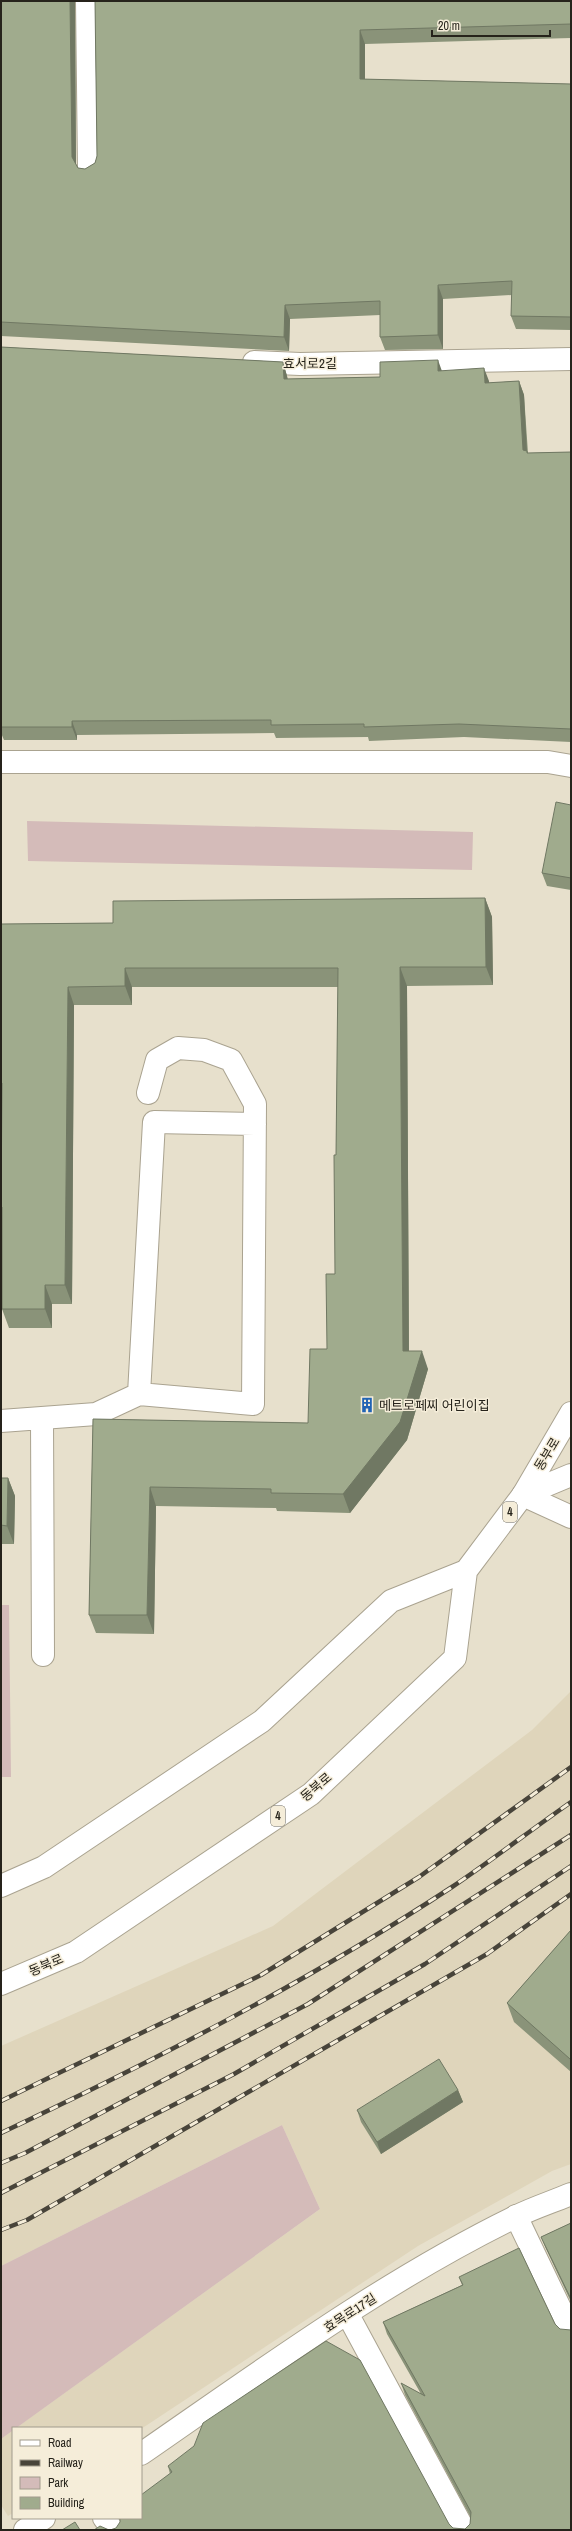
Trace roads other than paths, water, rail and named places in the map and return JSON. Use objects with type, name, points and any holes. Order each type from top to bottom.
[{"type":"street","points":[[87,1],[89,170]]},
{"type":"street","name":"효서로2길","points":[[237,361],[300,364],[571,359]]},
{"type":"street","points":[[1,762],[548,762],[571,766]]},
{"type":"street","points":[[1,1421],[96,1414],[139,1394],[253,1404],[255,1104],[231,1060],[204,1050],[178,1048],[157,1060],[148,1093]]},
{"type":"street","points":[[139,1394],[154,1122],[255,1124]]},
{"type":"street","name":"동부로","points":[[523,1495],[571,1413]]},
{"type":"street","points":[[42,1419],[42,1655]]},
{"type":"street","points":[[523,1495],[571,1475]]},
{"type":"street","name":"4","points":[[523,1495],[571,1517]]},
{"type":"street","name":"동북로","points":[[1,1984],[76,1952],[311,1794],[455,1658],[466,1571],[523,1495]]},
{"type":"street","points":[[1,1886],[44,1867],[262,1721],[392,1601],[466,1571]]},
{"type":"street","name":"효목로17길","points":[[142,2453],[348,2315],[436,2258],[516,2216],[571,2194]]},
{"type":"street","points":[[516,2216],[571,2331]]},
{"type":"street","points":[[348,2315],[464,2530]]},
{"type":"street","points":[[25,2530],[42,2519]]},
{"type":"street","points":[[105,2519],[113,2530]]},
{"type":"railway","points":[[1,2101],[261,1975],[419,1877],[571,1767]]},
{"type":"railway","points":[[1,2133],[174,2048],[343,1955],[452,1887],[571,1802]]},
{"type":"railway","points":[[1,2163],[25,2153],[308,2004],[571,1835]]},
{"type":"railway","points":[[1,2193],[234,2074],[425,1964],[571,1866]]},
{"type":"railway","points":[[1,2230],[27,2220],[487,1954],[571,1894]]},
{"type":"place","name":"메트로페찌 어린이집","points":[[367,1405]]}]
